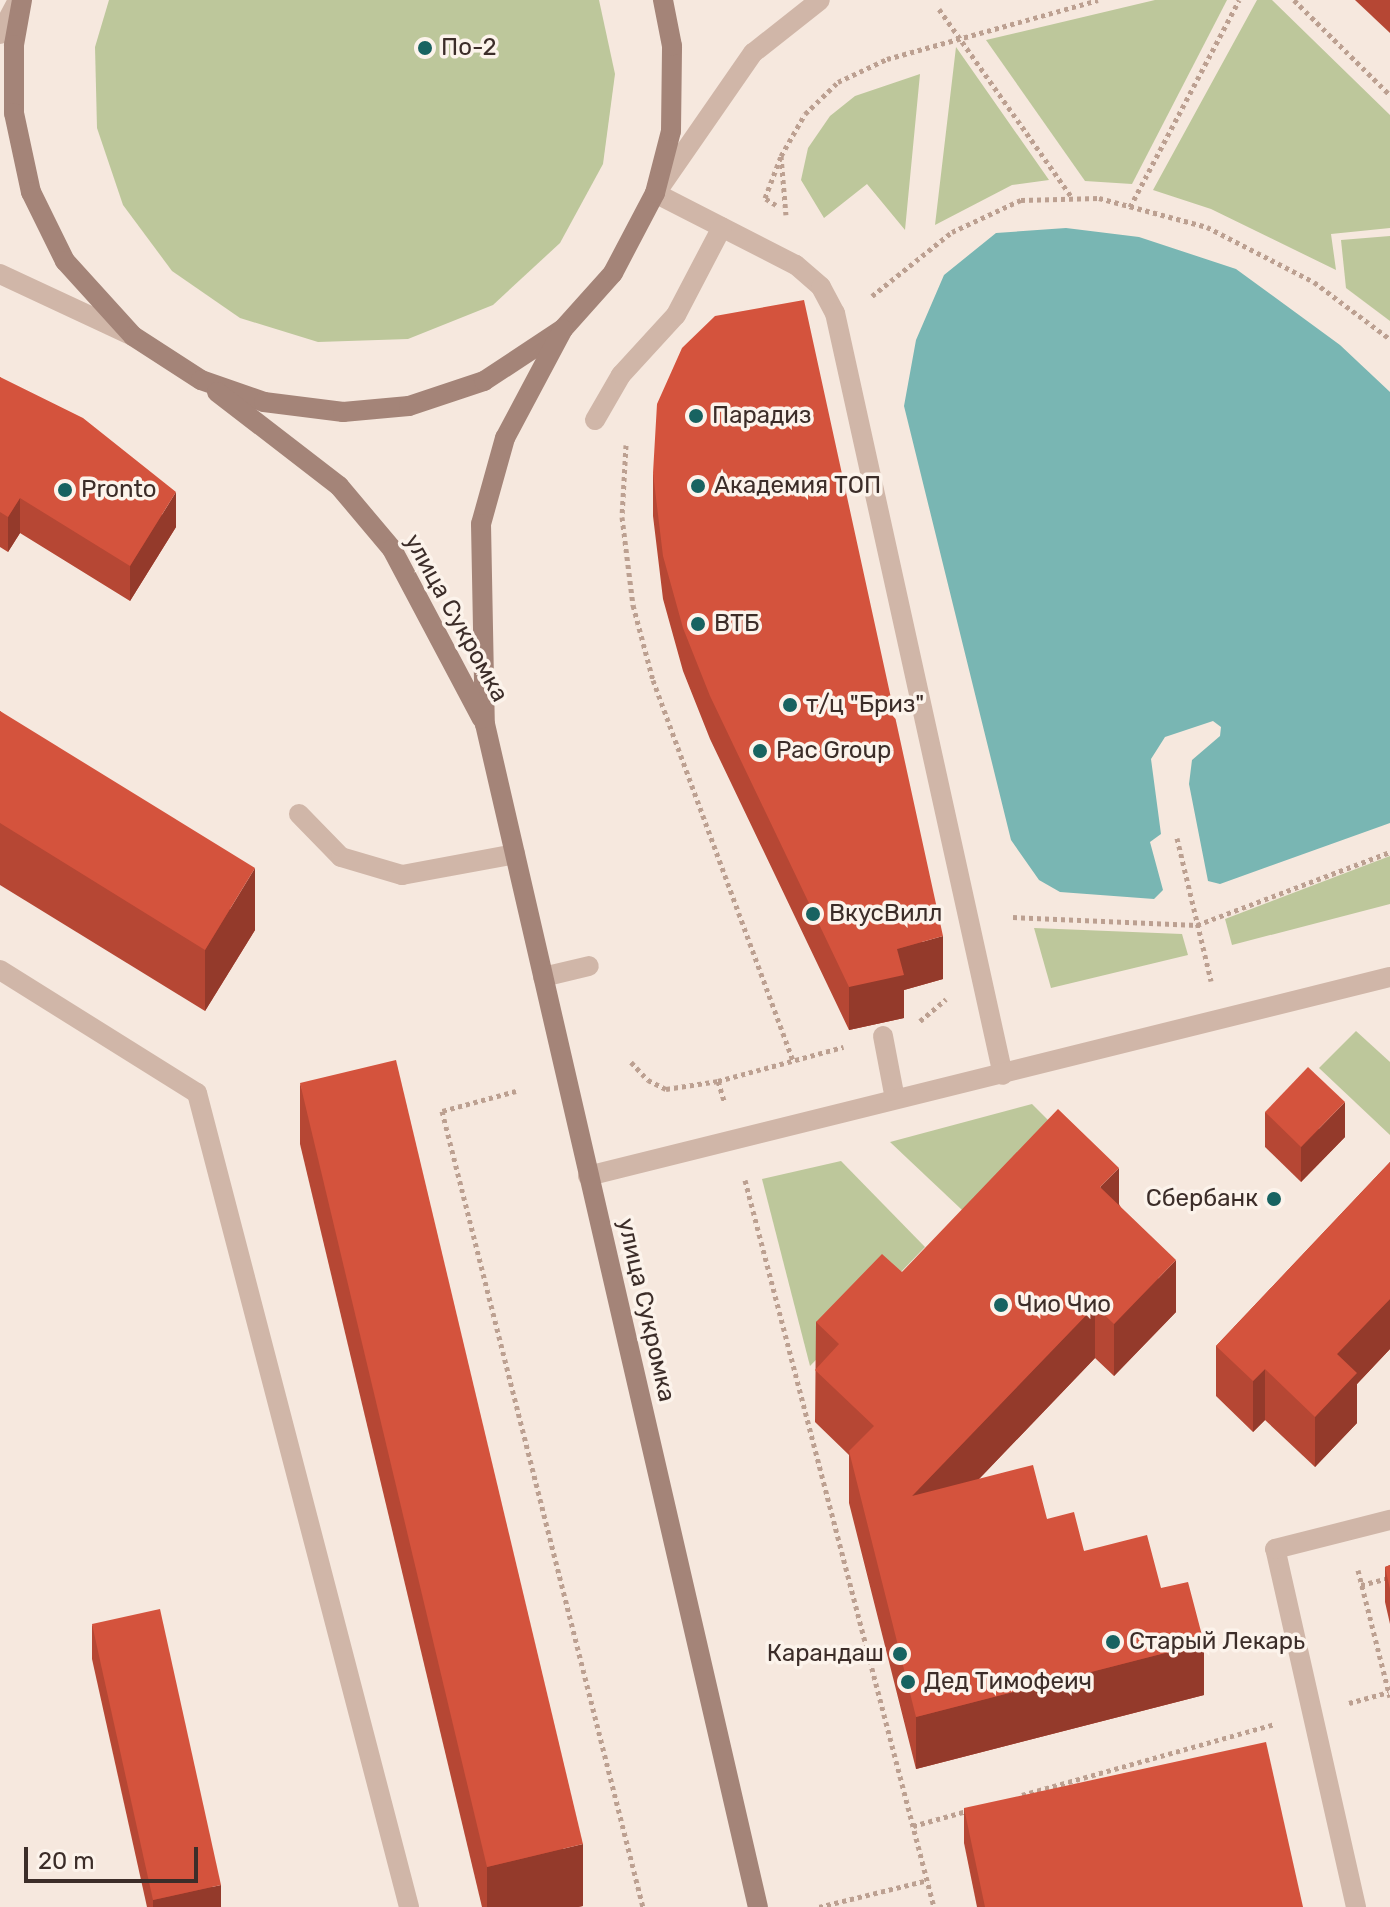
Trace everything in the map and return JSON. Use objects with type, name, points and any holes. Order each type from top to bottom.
[{"type":"main road","points":[[20,0],[14,45],[14,113],[31,192],[65,261],[133,336],[201,380],[264,402],[343,412],[409,406],[484,381],[563,329],[613,273],[655,193],[671,131],[672,46],[663,0]]},
{"type":"main road","name":"улица Сукромка","points":[[563,329],[505,438],[481,524],[485,724],[758,1907]]},
{"type":"main road","name":"улица Сукромка","points":[[201,380],[339,486],[392,549],[485,724]]},
{"type":"street","points":[[0,34],[20,0]]},
{"type":"street","points":[[820,0],[753,53],[655,193],[796,265],[821,287],[835,313],[1003,1075]]},
{"type":"street","points":[[595,420],[621,375],[676,315],[722,227]]},
{"type":"street","points":[[0,274],[133,336]]},
{"type":"street","points":[[299,814],[341,857],[402,875],[515,854]]},
{"type":"street","points":[[543,977],[589,966]]},
{"type":"street","points":[[0,970],[197,1093],[409,1907]]},
{"type":"street","points":[[588,1176],[1390,977]]},
{"type":"street","points":[[883,1036],[895,1099]]},
{"type":"street","points":[[1356,1907],[1275,1549],[1390,1520]]},
{"type":"path","points":[[797,221],[765,198],[805,114],[838,82],[887,59],[1098,0]]},
{"type":"path","points":[[1130,207],[1239,0]]},
{"type":"path","points":[[1294,0],[1390,95]]},
{"type":"path","points":[[939,9],[1073,199]]},
{"type":"path","points":[[860,291],[865,302],[952,232],[1021,200],[1073,199],[1130,207],[1207,227],[1314,282],[1390,339]]},
{"type":"path","points":[[627,440],[622,517],[633,605],[653,680],[793,1060],[718,1081],[666,1089],[648,1080],[631,1062]]},
{"type":"path","points":[[1177,838],[1212,982]]},
{"type":"path","points":[[1013,917],[1197,925],[1390,852]]},
{"type":"path","points":[[718,1081],[934,1907]]},
{"type":"path","points":[[516,1091],[442,1111],[643,1907]]},
{"type":"path","points":[[1005,1800],[1389,1694],[1348,1531]]},
{"type":"path","points":[[1361,1585],[1390,1578]]},
{"type":"path","points":[[913,1826],[974,1809]]},
{"type":"path","points":[[819,1907],[928,1880]]},
{"type":"green space","points":[[109,0],[599,0],[615,74],[603,164],[560,243],[493,305],[408,339],[318,342],[240,318],[172,271],[123,205],[97,128],[95,47]]},
{"type":"green space","points":[[1155,0],[1227,0],[1132,184],[1085,181],[986,40]]},
{"type":"green space","points":[[1257,0],[1272,0],[1390,115],[1390,228],[1331,234],[1336,270],[1211,209],[1153,190]]},
{"type":"green space","points":[[956,47],[1049,180],[1012,185],[935,225]]},
{"type":"green space","points":[[920,74],[905,230],[867,184],[824,218],[801,180],[808,148],[830,116],[855,96]]},
{"type":"green space","points":[[1390,236],[1390,321],[1346,288],[1341,240]]},
{"type":"green space","points":[[1390,856],[1390,904],[1232,945],[1225,919]]},
{"type":"green space","points":[[1034,928],[1182,934],[1188,955],[1051,988]]},
{"type":"green space","points":[[1356,1031],[1390,1062],[1390,1135],[1319,1068]]},
{"type":"green space","points":[[1032,1104],[1065,1137],[979,1226],[890,1142]]},
{"type":"green space","points":[[841,1161],[925,1247],[810,1366],[762,1179]]},
{"type":"water","points":[[1066,228],[1139,237],[1236,269],[1340,345],[1390,392],[1390,823],[1220,884],[1208,881],[1189,784],[1192,760],[1220,736],[1221,727],[1213,721],[1165,737],[1151,759],[1161,834],[1150,842],[1163,890],[1154,899],[1060,892],[1039,880],[1011,840],[904,406],[916,340],[944,275],[996,233]]},
{"type":"building","name":"т/ц \"Бриз\"","points":[[804,300],[943,936],[897,949],[904,975],[849,987],[710,696],[683,628],[663,556],[653,473],[657,404],[682,348],[715,316]]},
{"type":"building","name":"Pronto","points":[[0,377],[83,418],[176,492],[130,566],[20,498],[8,517],[0,512]]},
{"type":"building","points":[[0,711],[255,868],[205,950],[0,823]]},
{"type":"building","points":[[396,1060],[583,1844],[487,1867],[300,1083]]},
{"type":"building","points":[[1308,1067],[1345,1102],[1301,1147],[1265,1112]]},
{"type":"building","points":[[1058,1109],[1119,1168],[1100,1187],[1176,1260],[1114,1324],[1095,1306],[912,1496],[1033,1465],[1047,1519],[1074,1512],[1084,1551],[1147,1535],[1161,1588],[1188,1582],[1204,1643],[916,1717],[849,1451],[874,1426],[815,1370],[839,1344],[816,1322],[882,1254],[902,1272]]},
{"type":"building","points":[[1390,1162],[1390,1299],[1337,1354],[1357,1373],[1315,1417],[1265,1369],[1253,1381],[1216,1346]]},
{"type":"building","points":[[1390,1565],[1390,1589],[1385,1567]]},
{"type":"building","points":[[160,1609],[221,1885],[153,1900],[92,1624]]},
{"type":"building","points":[[1266,1742],[1303,1907],[985,1907],[964,1808]]},
{"type":"place","name":"По-2","points":[[425,48]]},
{"type":"place","name":"Парадиз","points":[[696,416]]},
{"type":"place","name":"Академия ТОП","points":[[698,486]]},
{"type":"place","name":"Pronto","points":[[65,490]]},
{"type":"place","name":"ВТБ","points":[[698,624]]},
{"type":"place","name":"т/ц \"Бриз\"","points":[[790,705]]},
{"type":"place","name":"Pac Group","points":[[760,751]]},
{"type":"place","name":"ВкусВилл","points":[[813,914]]},
{"type":"place","name":"Сбербанк","points":[[1274,1199]]},
{"type":"place","name":"Чио Чио","points":[[1001,1305]]},
{"type":"place","name":"Старый Лекарь","points":[[1113,1642]]},
{"type":"place","name":"Карандаш","points":[[900,1654]]},
{"type":"place","name":"Дед Тимофеич","points":[[908,1682]]}]
